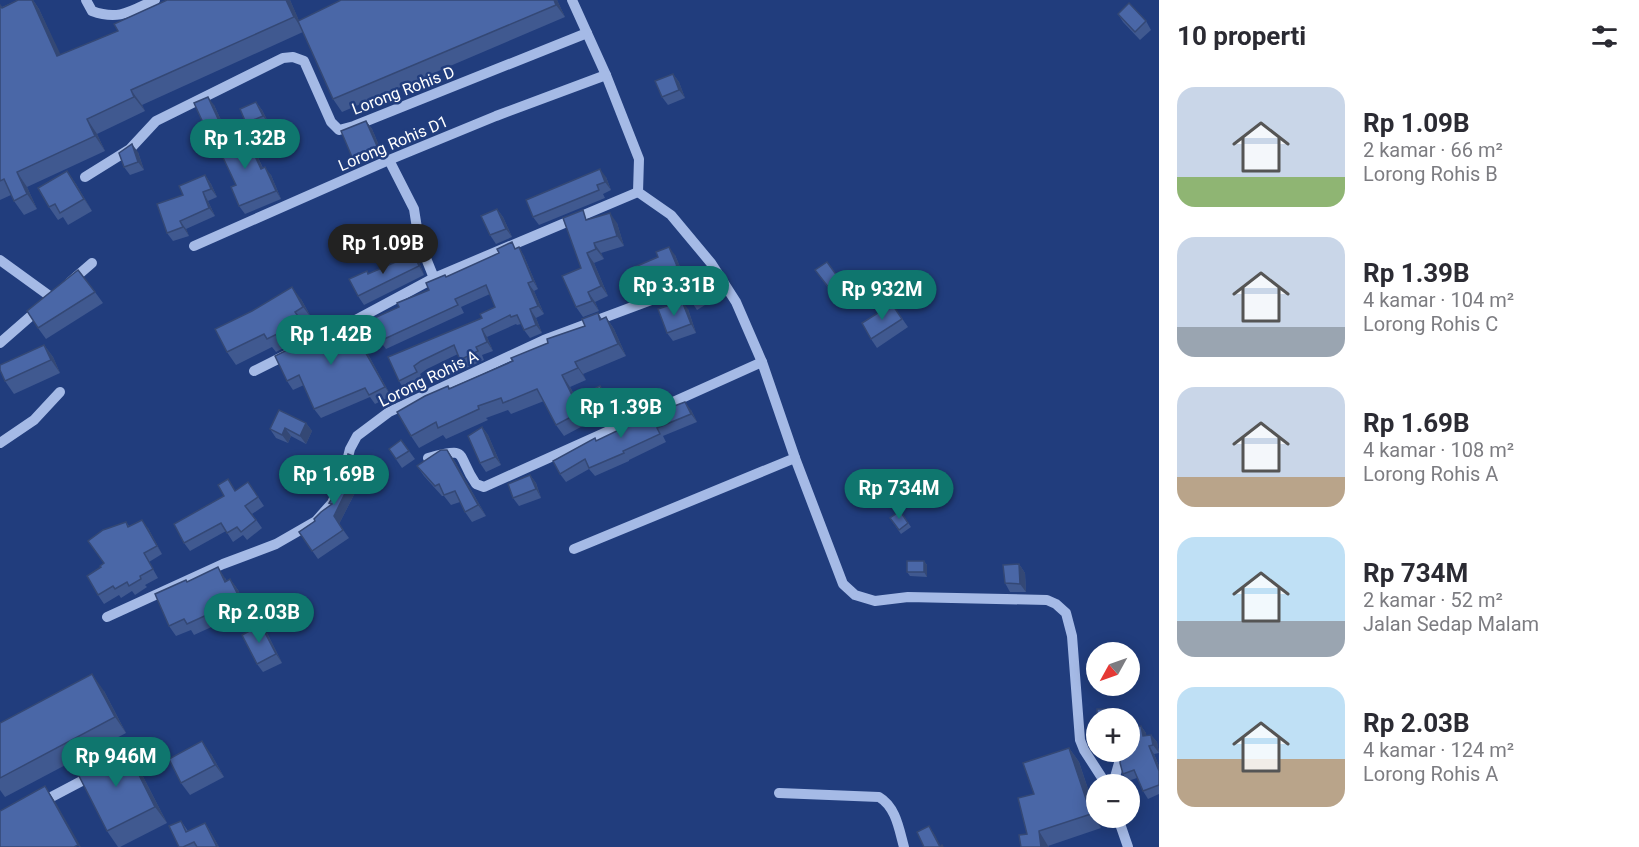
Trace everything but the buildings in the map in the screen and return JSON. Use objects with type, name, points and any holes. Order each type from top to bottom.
[{"type":"street","points":[[86,0],[92,11],[107,17],[122,15],[156,0]]},
{"type":"street","points":[[572,0],[606,75],[639,159],[638,192]]},
{"type":"street","name":"Lorong Rohis D","points":[[85,177],[130,149],[156,121],[283,58],[293,57],[304,61],[331,122],[339,130],[587,33]]},
{"type":"street","name":"Lorong Rohis D1","points":[[195,246],[389,160],[496,116],[606,75]]},
{"type":"street","points":[[389,160],[414,209],[419,241],[434,278]]},
{"type":"street","points":[[638,192],[671,215],[736,302],[762,362],[795,458],[843,584],[855,595],[875,601],[920,597],[1047,600],[1056,604],[1066,614],[1072,636],[1080,740],[1100,774]]},
{"type":"street","points":[[324,336],[434,278],[638,192]]},
{"type":"street","points":[[0,260],[51,297]]},
{"type":"street","points":[[0,343],[92,263]]},
{"type":"street","name":"Lorong Rohis A","points":[[107,617],[223,564],[276,544],[316,521],[332,503],[341,482],[350,449],[357,436],[389,412],[544,340],[718,275]]},
{"type":"street","points":[[254,371],[304,346]]},
{"type":"street","points":[[428,458],[452,451],[456,452],[462,457],[476,484],[484,487],[762,362]]},
{"type":"street","points":[[0,443],[34,420],[60,392]]},
{"type":"street","points":[[574,549],[795,458]]},
{"type":"street","points":[[30,808],[152,744]]},
{"type":"street","points":[[779,793],[879,797],[889,804],[894,812],[904,847]]},
{"type":"street","points":[[1121,828],[1128,847]]}]
